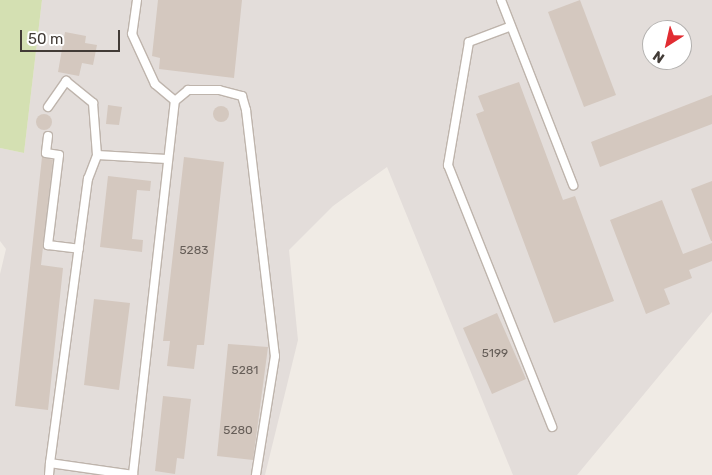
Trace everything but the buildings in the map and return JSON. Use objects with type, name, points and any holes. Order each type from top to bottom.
[{"type":"lane","points":[[136,0],[132,34],[155,84],[175,102]]},
{"type":"lane","points":[[501,0],[573,185]]},
{"type":"lane","points":[[510,26],[468,42],[448,165],[552,428]]},
{"type":"lane","points":[[48,107],[66,81],[93,103],[97,155],[88,179],[49,475]]},
{"type":"lane","points":[[50,463],[133,474],[167,159],[175,102],[188,90],[220,90],[242,96],[246,110],[275,356],[256,475]]},
{"type":"lane","points":[[48,136],[46,153],[59,155],[48,245],[79,249]]},
{"type":"lane","points":[[97,155],[167,159]]},
{"type":"shaded area","points":[[42,0],[712,0],[712,312],[577,475],[513,475],[387,167],[333,206],[289,250],[298,340],[265,475],[0,475],[0,274],[6,249],[0,241],[0,148],[24,153]]},
{"type":"green space","points":[[0,0],[42,0],[24,153],[0,148]]}]
